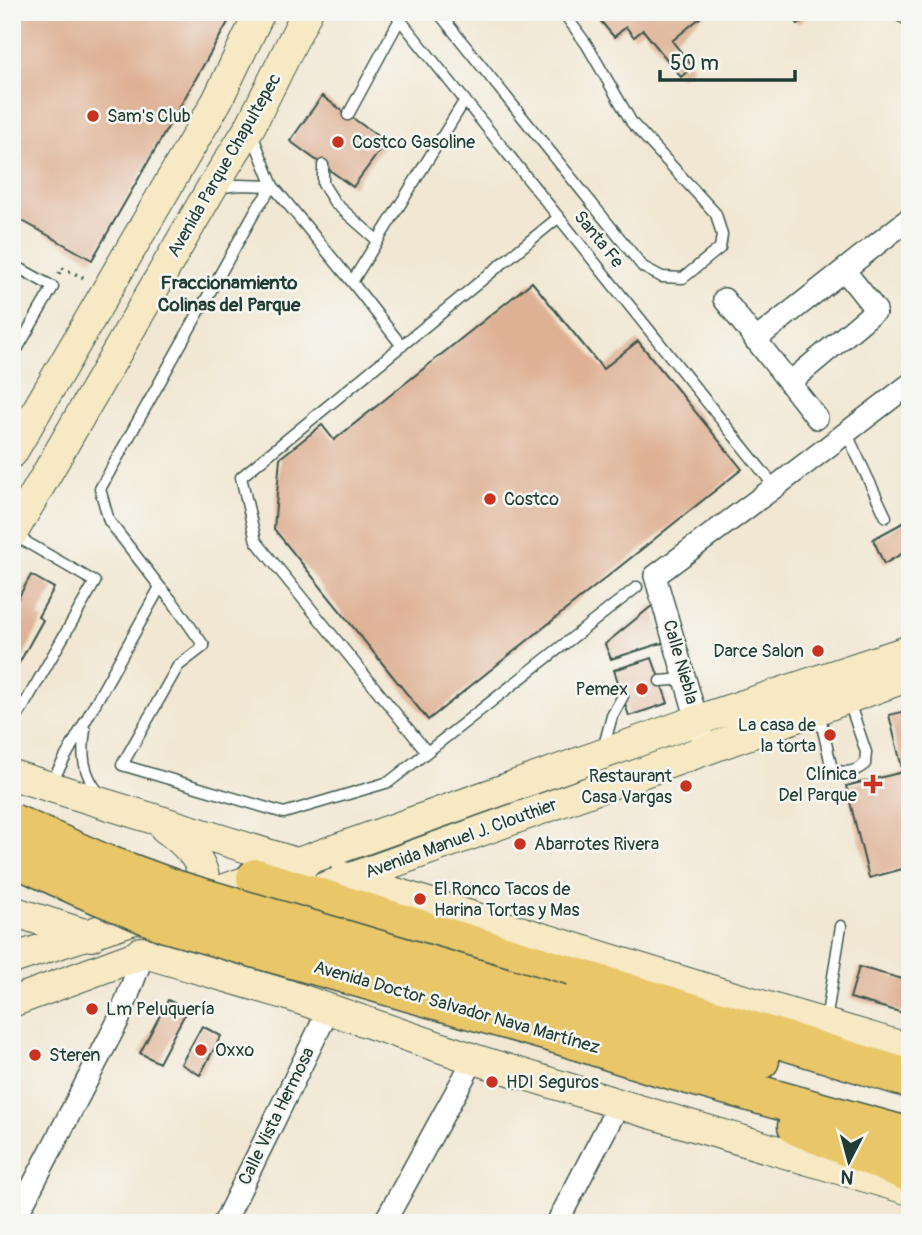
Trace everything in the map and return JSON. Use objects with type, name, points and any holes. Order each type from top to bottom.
[{"type":"highway","name":"Avenida Doctor Salvador Nava Martínez","points":[[12,823],[98,861],[177,890],[559,1019],[650,1064],[910,1136]]},
{"type":"highway","name":"Avenida Doctor Salvador Nava Martínez","points":[[12,856],[166,923],[559,1019],[908,1076]]},
{"type":"highway","points":[[257,878],[303,878],[445,937],[908,1076]]},
{"type":"highway","points":[[650,1064],[910,1173]]},
{"type":"main road","points":[[12,453],[217,102],[260,12]]},
{"type":"main road","points":[[303,22],[324,12]]},
{"type":"main road","name":"Avenida Parque Chapultepec","points":[[12,534],[22,505],[250,127],[303,22]]},
{"type":"main road","name":"Avenida Manuel J. Clouthier","points":[[12,1002],[144,953],[207,933],[303,878],[602,755],[698,720],[910,650]]},
{"type":"main road","name":"Avenida Manuel J. Clouthier","points":[[303,878],[350,879],[910,676]]},
{"type":"main road","points":[[12,775],[154,820],[303,878]]},
{"type":"main road","points":[[154,820],[180,838],[195,854],[204,872],[208,896],[207,933]]},
{"type":"main road","points":[[12,959],[257,878]]},
{"type":"main road","points":[[350,879],[825,1024],[908,1076]]},
{"type":"main road","name":"Avenida Doctor Salvador Nava Martínez","points":[[12,911],[288,995],[474,1059],[910,1190]]},
{"type":"main road","points":[[288,995],[284,976],[292,955],[310,941],[343,928],[377,925],[445,937]]},
{"type":"main road","points":[[714,991],[747,1029]]},
{"type":"street","points":[[904,12],[910,15]]},
{"type":"street","points":[[755,340],[910,218]]},
{"type":"street","points":[[789,383],[876,310],[844,270]]},
{"type":"street","points":[[724,299],[817,418]]},
{"type":"street","points":[[646,581],[910,384]]},
{"type":"street","name":"Calle Niebla","points":[[646,581],[685,679],[706,749]]},
{"type":"street","points":[[13,1223],[119,1019],[144,953]]},
{"type":"street","name":"Calle Vista Hermosa","points":[[224,1223],[329,1009]]},
{"type":"street","points":[[384,1223],[474,1059]]},
{"type":"street","points":[[557,1223],[619,1104]]},
{"type":"lane","points":[[438,12],[643,267],[662,277],[683,278],[720,248],[722,235],[716,214],[632,123],[587,45],[563,12]]},
{"type":"lane","points":[[348,115],[397,16]]},
{"type":"lane","name":"Santa Fe","points":[[397,16],[775,487]]},
{"type":"lane","points":[[352,282],[465,100]]},
{"type":"lane","points":[[250,127],[273,186],[402,346]]},
{"type":"lane","points":[[323,165],[323,184],[335,203],[378,240]]},
{"type":"lane","points":[[211,188],[273,186]]},
{"type":"lane","points":[[273,186],[257,208],[100,489],[108,521],[173,602],[204,646],[177,666],[122,765],[284,813],[389,782],[646,581]]},
{"type":"lane","points":[[427,752],[257,541],[242,477],[559,217]]},
{"type":"lane","points":[[12,264],[53,287],[12,358]]},
{"type":"lane","points":[[846,432],[886,517]]},
{"type":"lane","points":[[12,534],[95,582],[12,726]]},
{"type":"lane","points":[[49,787],[160,587]]},
{"type":"lane","points":[[660,681],[685,679]]},
{"type":"lane","points":[[602,755],[612,716],[623,696]]},
{"type":"lane","points":[[818,709],[831,765],[835,771],[858,770],[865,764],[866,752],[848,698]]},
{"type":"lane","points":[[86,720],[84,765],[90,782],[108,805]]},
{"type":"lane","points":[[825,1024],[841,926]]},
{"type":"path","points":[[53,287],[62,268],[90,281]]},
{"type":"building","name":"Sam's Club","points":[[12,12],[223,12],[231,17],[92,260],[12,215]]},
{"type":"building","points":[[593,12],[707,12],[672,41],[693,67],[681,77],[643,30],[634,37],[626,27],[614,37]]},
{"type":"building","points":[[788,12],[805,12],[808,16],[798,24]]},
{"type":"building","name":"Costco Gasoline","points":[[322,96],[386,142],[353,187],[290,141]]},
{"type":"building","name":"Costco","points":[[532,282],[603,369],[638,341],[742,469],[428,720],[274,529],[280,458],[322,425],[334,440]]},
{"type":"building","points":[[910,519],[910,549],[884,564],[873,539]]},
{"type":"building","points":[[31,575],[54,588],[38,617],[43,620],[12,676],[12,609]]},
{"type":"building","points":[[653,605],[665,642],[611,659],[605,644]]},
{"type":"building","name":"Pemex","points":[[652,658],[668,703],[629,716],[614,670]]},
{"type":"building","points":[[910,710],[910,867],[869,878],[846,786],[903,772],[889,715]]},
{"type":"building","points":[[859,967],[910,981],[907,1014],[850,998]]},
{"type":"building","points":[[168,1000],[187,1010],[159,1063],[140,1053]]},
{"type":"building","name":"Oxxo","points":[[202,1026],[221,1036],[200,1075],[181,1064]]},
{"type":"place","name":"Sam's Club","points":[[93,116]]},
{"type":"place","name":"Costco Gasoline","points":[[338,142]]},
{"type":"place","name":"Costco","points":[[490,499]]},
{"type":"place","name":"Darce Salon","points":[[818,651]]},
{"type":"place","name":"Pemex","points":[[642,689]]},
{"type":"place","name":"La casa de la torta","points":[[830,735]]},
{"type":"place","name":"Clínica Del Parque","points":[[873,784]]},
{"type":"place","name":"Restaurant Casa Vargas","points":[[686,786]]},
{"type":"place","name":"Abarrotes Rivera","points":[[520,844]]},
{"type":"place","name":"El Ronco Tacos de Harina Tortas y Mas","points":[[420,899]]},
{"type":"place","name":"Lm Peluquería","points":[[92,1009]]},
{"type":"place","name":"Oxxo","points":[[201,1050]]},
{"type":"place","name":"Steren","points":[[35,1055]]},
{"type":"place","name":"HDI Seguros","points":[[492,1082]]},
{"type":"district","name":"Fraccionamiento Colinas del Parque","points":[[229,293]]}]
